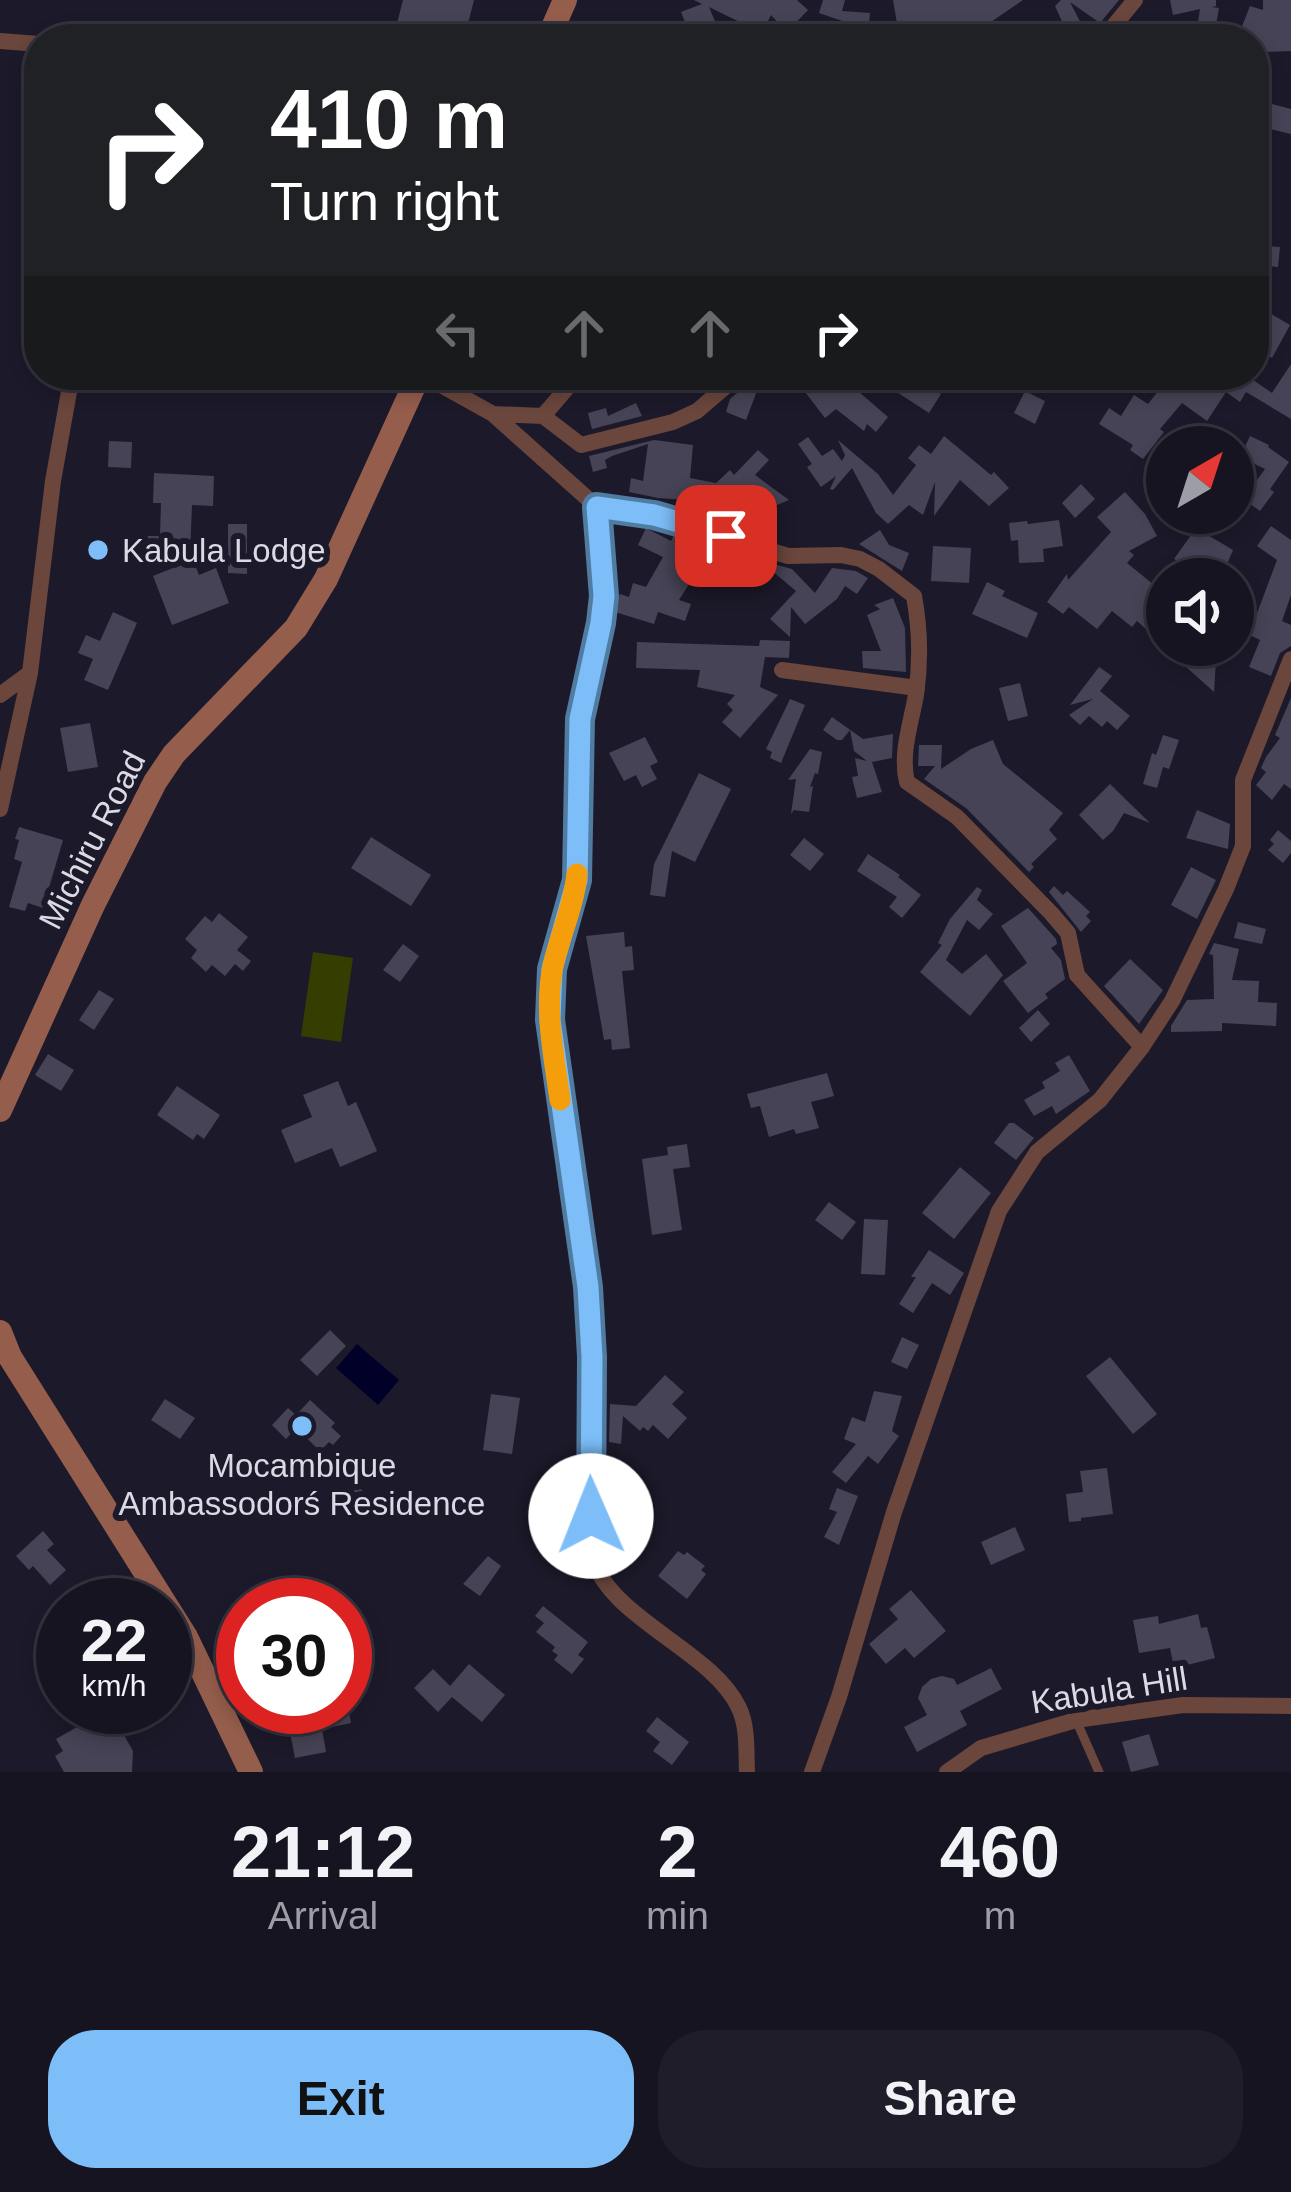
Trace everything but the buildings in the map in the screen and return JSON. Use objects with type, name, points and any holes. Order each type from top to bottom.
[{"type":"street","points":[[0,809],[30,673],[53,481],[69,390]]},
{"type":"street","name":"Michiru Road","points":[[0,1110],[154,782],[174,754],[309,610],[414,390]]},
{"type":"street","points":[[449,390],[493,414],[597,507],[654,515],[788,556],[860,559],[914,596],[920,630],[917,688],[903,767],[907,782],[957,817],[1052,913],[1068,933],[1077,975],[1142,1047]]},
{"type":"street","points":[[543,416],[565,390]]},
{"type":"street","points":[[493,414],[543,416],[572,440],[590,445],[674,422],[697,411],[722,390]]},
{"type":"street","points":[[597,507],[604,596],[580,719],[577,880],[552,969],[550,1020],[588,1287],[592,1556],[617,1596],[709,1672],[738,1704],[747,1772]]},
{"type":"street","points":[[812,1772],[894,1512],[999,1211],[1037,1152],[1100,1100],[1172,1001],[1226,889],[1245,834],[1244,780],[1291,659]]},
{"type":"street","points":[[782,670],[917,688]]},
{"type":"street","points":[[0,695],[30,673]]},
{"type":"street","points":[[0,1332],[10,1357],[187,1637],[251,1772]]},
{"type":"street","name":"Kabula Hill","points":[[947,1772],[982,1748],[1076,1720],[1183,1705],[1291,1706]]},
{"type":"lane","points":[[1076,1720],[1099,1772]]},
{"type":"green space","points":[[313,952],[353,958],[341,1042],[301,1036]]},
{"type":"water","points":[[357,1344],[399,1380],[378,1405],[336,1368]]},
{"type":"slow traffic","points":[[560,1100],[550,1020],[552,969],[577,874]]},
{"type":"place","name":"Kabula Lodge","points":[[98,550]]},
{"type":"place","name":"Mocambique Ambassodorś Residence","points":[[302,1426]]},
{"type":"route","points":[[591,1516],[588,1287],[550,1020],[552,969],[577,880],[580,719],[604,596],[597,507],[654,515],[726,536]]}]
